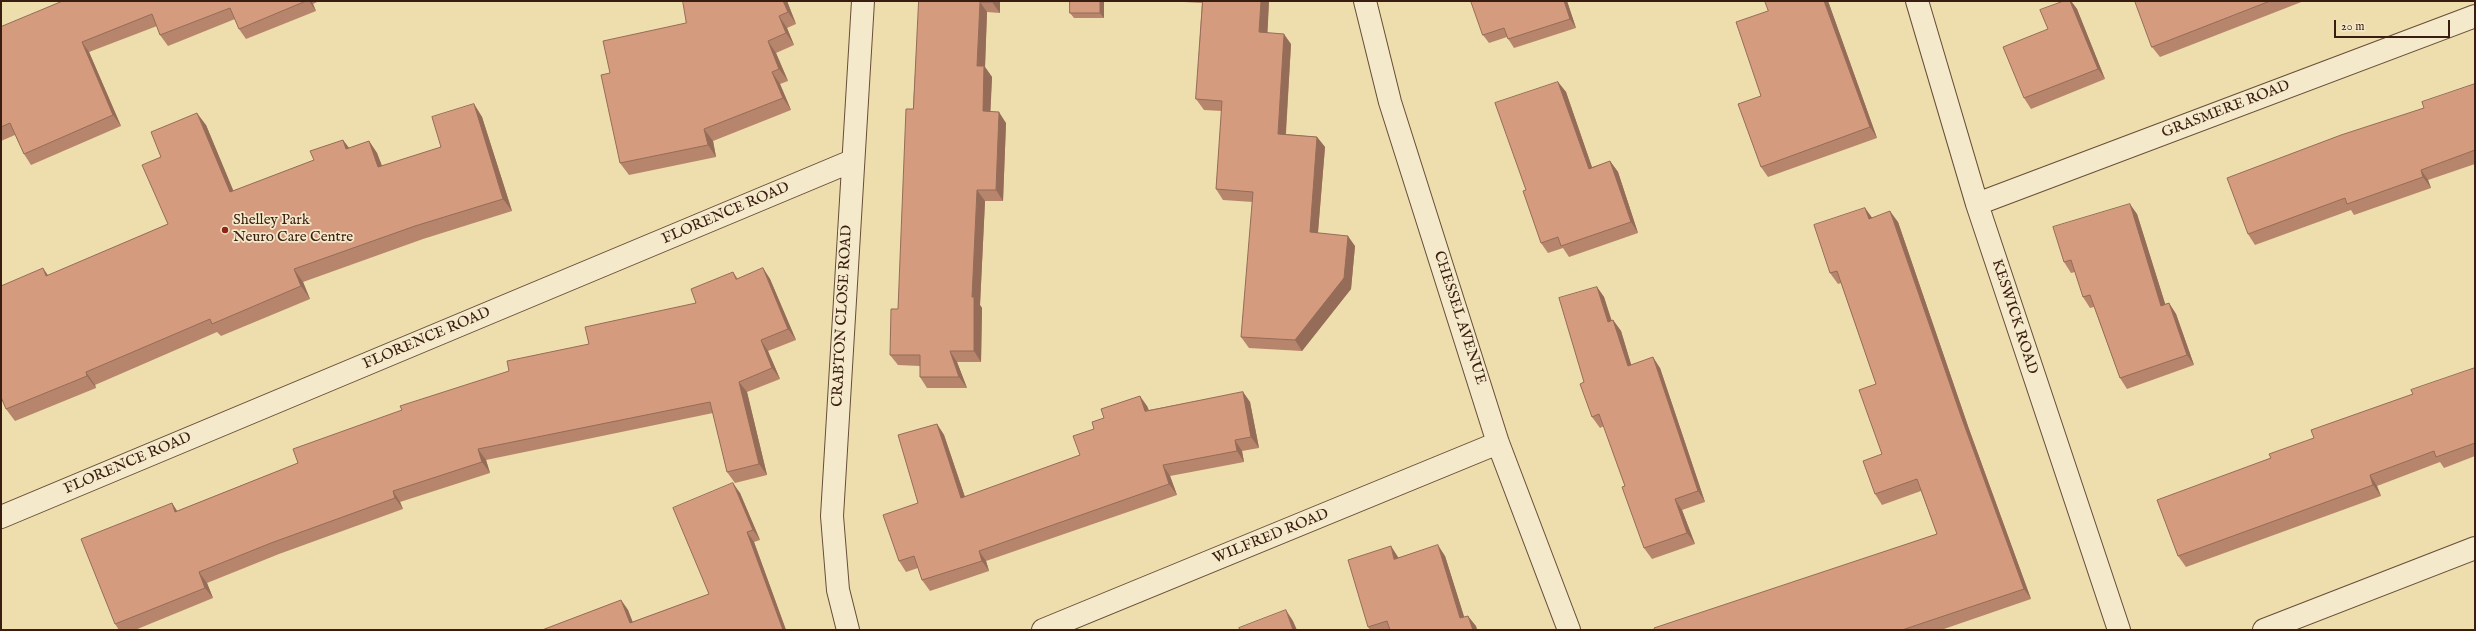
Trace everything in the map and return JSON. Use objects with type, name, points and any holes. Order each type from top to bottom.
[{"type":"street","name":"CRABTON CLOSE ROAD","points":[[848,630],[838,590],[832,516],[852,161],[863,1]]},
{"type":"street","name":"CHESSEL AVENUE","points":[[1365,1],[1390,102],[1498,443],[1569,630]]},
{"type":"street","name":"KESWICK ROAD","points":[[1917,1],[1977,204],[2119,630]]},
{"type":"street","name":"GRASMERE ROAD","points":[[1977,204],[2475,16]]},
{"type":"street","name":"FLORENCE ROAD","points":[[3,512],[852,161]]},
{"type":"street","name":"WILFRED ROAD","points":[[1043,630],[1498,443]]},
{"type":"street","points":[[2264,630],[2475,548]]},
{"type":"building","points":[[63,1],[306,1],[239,29],[230,8],[160,35],[152,14],[82,42],[113,115],[24,154],[10,123],[1,127],[1,27]]},
{"type":"building","points":[[683,1],[783,1],[788,12],[779,16],[786,33],[768,41],[779,69],[772,72],[783,98],[704,129],[708,145],[620,163],[601,75],[610,73],[603,41],[686,23]]},
{"type":"building","points":[[919,1],[992,1],[980,2],[977,66],[984,66],[983,111],[999,112],[996,190],[977,190],[972,297],[974,297],[974,351],[950,351],[959,377],[920,377],[920,355],[890,355],[891,309],[898,309],[906,109],[913,109]]},
{"type":"building","points":[[1070,1],[1100,1],[1100,13],[1070,13]]},
{"type":"building","points":[[1203,1],[1261,1],[1259,32],[1284,34],[1278,134],[1317,137],[1310,232],[1348,236],[1344,278],[1295,340],[1241,337],[1253,192],[1216,189],[1222,101],[1196,99]]},
{"type":"building","points":[[1471,1],[1564,1],[1570,19],[1508,39],[1504,28],[1483,35]]},
{"type":"building","points":[[1765,1],[1824,1],[1870,127],[1761,167],[1738,104],[1761,96],[1736,22],[1768,11]]},
{"type":"building","points":[[2064,1],[2070,1],[2098,69],[2024,98],[2003,47],[2048,29],[2040,10]]},
{"type":"building","points":[[2135,1],[2270,1],[2152,47]]},
{"type":"building","points":[[1558,82],[1589,169],[1610,161],[1631,222],[1561,246],[1558,237],[1541,243],[1523,191],[1526,190],[1495,103]]},
{"type":"building","points":[[2475,84],[2475,150],[2421,170],[2423,177],[2347,204],[2345,198],[2248,234],[2227,178],[2341,135],[2424,108],[2422,102]]},
{"type":"building","points":[[474,104],[503,199],[415,226],[294,269],[301,286],[212,324],[210,319],[86,372],[87,376],[6,409],[1,397],[1,286],[43,268],[46,276],[168,224],[142,165],[161,157],[151,132],[197,113],[230,192],[314,160],[310,151],[343,140],[346,149],[369,141],[378,167],[441,147],[432,117]]},
{"type":"building","points":[[2130,204],[2161,306],[2169,303],[2187,355],[2120,378],[2090,295],[2083,297],[2071,260],[2064,262],[2053,227]]},
{"type":"building","points":[[1865,208],[1869,219],[1890,211],[1962,419],[2024,589],[1902,630],[1655,630],[1654,628],[1937,534],[1917,479],[1875,494],[1863,461],[1882,454],[1859,390],[1876,384],[1837,271],[1830,273],[1814,225]]},
{"type":"building","points":[[763,268],[788,329],[761,340],[772,368],[739,382],[759,464],[727,472],[710,402],[478,449],[482,462],[393,491],[395,498],[271,543],[199,572],[205,588],[115,624],[81,539],[172,503],[175,512],[298,463],[293,449],[402,410],[400,406],[509,371],[507,361],[589,344],[585,327],[696,303],[691,289],[733,272],[736,279]]},
{"type":"building","points":[[1597,287],[1608,322],[1613,320],[1628,366],[1653,357],[1698,491],[1675,499],[1687,533],[1644,548],[1622,487],[1625,486],[1599,414],[1592,417],[1580,384],[1584,382],[1559,298]]},
{"type":"building","points":[[2475,368],[2475,443],[2436,457],[2434,451],[2370,475],[2373,485],[2178,556],[2157,500],[2271,458],[2269,454],[2314,438],[2311,430],[2413,394],[2411,390]]},
{"type":"building","points":[[1243,392],[1251,437],[1235,440],[1237,451],[1163,465],[1169,484],[979,551],[982,561],[922,580],[914,556],[899,561],[883,515],[918,503],[898,435],[937,424],[961,498],[1080,455],[1073,436],[1094,429],[1092,422],[1104,418],[1101,409],[1140,396],[1145,411]]},
{"type":"building","points":[[733,483],[753,530],[747,532],[783,630],[542,630],[621,600],[630,623],[709,594],[673,508]]},
{"type":"building","points":[[1438,545],[1460,618],[1468,616],[1473,630],[1390,630],[1387,621],[1368,627],[1348,560],[1391,546],[1394,559]]},
{"type":"building","points":[[1286,610],[1293,630],[1240,630],[1239,628]]},
{"type":"place","name":"Shelley Park Neuro Care Centre","points":[[225,230]]}]
